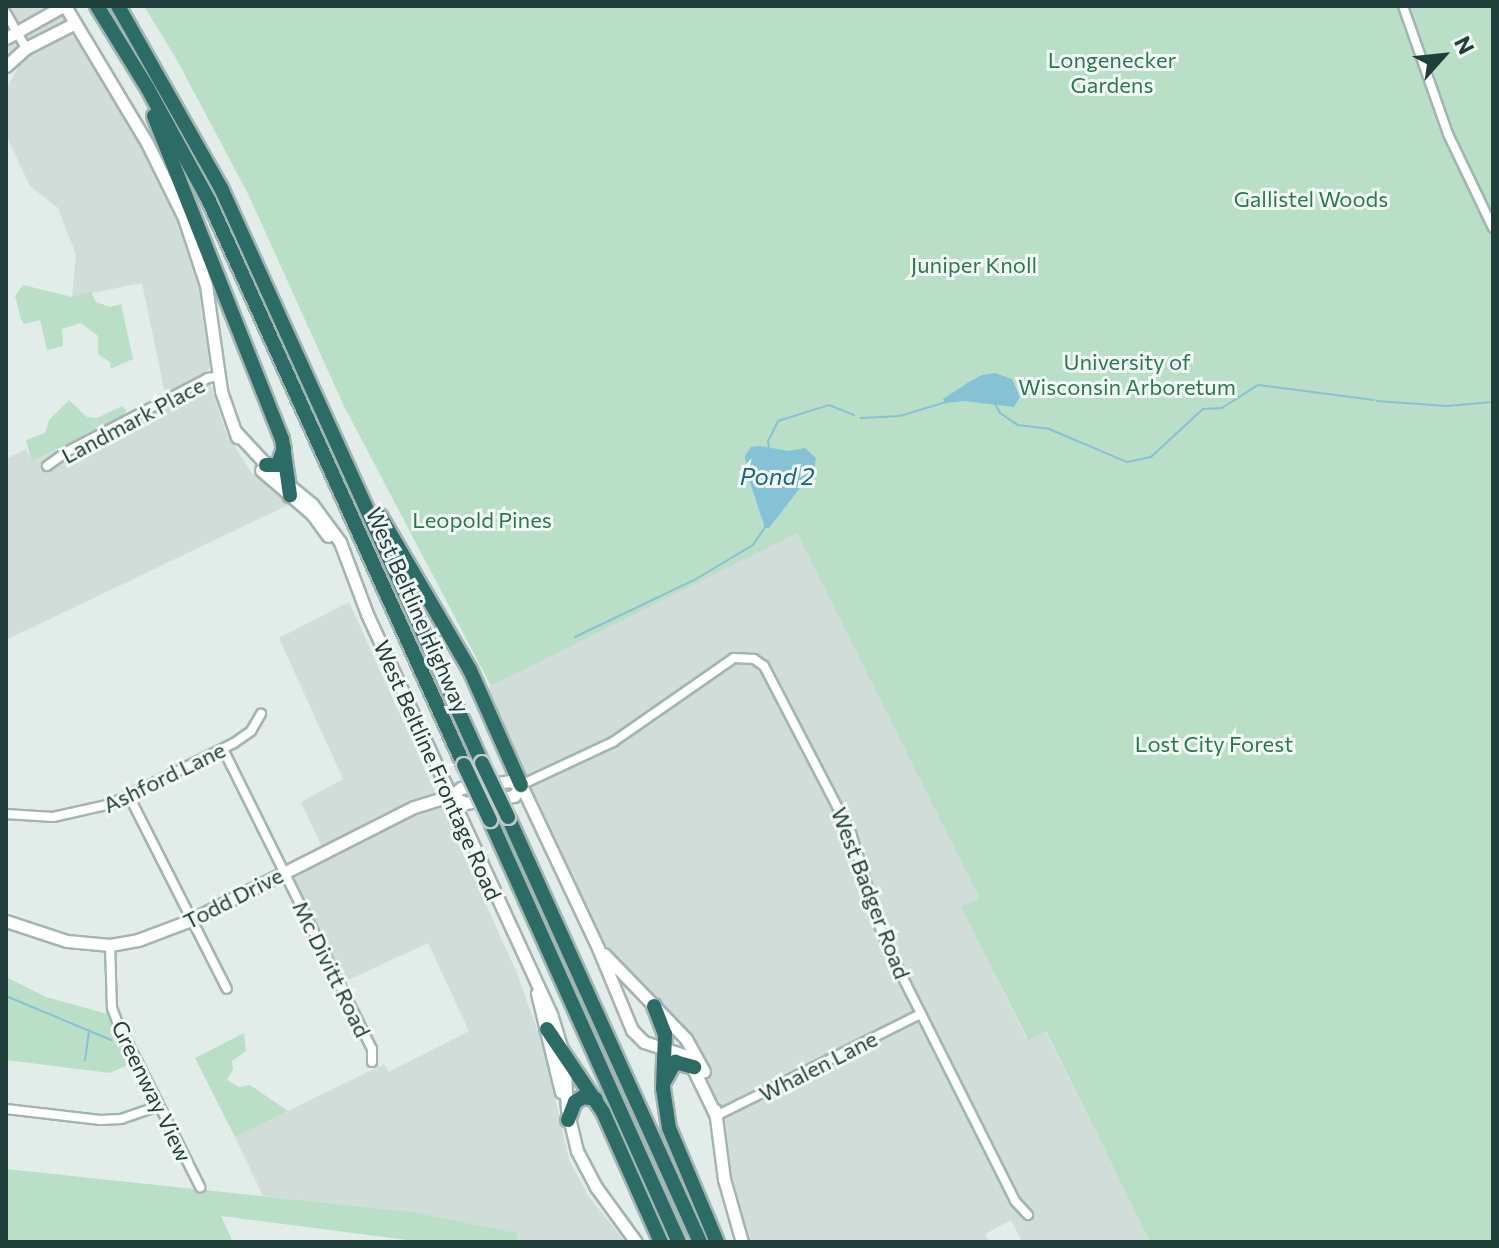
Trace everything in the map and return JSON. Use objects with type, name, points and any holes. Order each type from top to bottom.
[{"type":"highway","name":"West Beltline Highway","points":[[97,6],[209,201],[679,1242]]},
{"type":"highway","name":"West Beltline Highway","points":[[118,6],[221,188],[700,1242]]},
{"type":"highway","points":[[118,40],[168,147],[284,448],[288,489]]},
{"type":"highway","points":[[323,410],[400,552],[463,657],[521,785]]},
{"type":"highway","points":[[266,465],[278,465],[284,448]]},
{"type":"highway","points":[[654,1006],[663,1026],[663,1088],[674,1146],[717,1242]]},
{"type":"highway","points":[[547,1029],[596,1099],[661,1242]]},
{"type":"highway","points":[[663,1088],[670,1065],[682,1062],[694,1067]]},
{"type":"highway","points":[[568,1120],[575,1102],[583,1097],[596,1099]]},
{"type":"street","name":"West Beltline Frontage Road","points":[[64,6],[147,143],[184,218],[206,285],[224,404],[235,431],[249,457],[326,519],[536,988],[551,1014],[564,1056],[568,1120],[586,1170],[636,1242]]},
{"type":"street","points":[[11,35],[64,6]]},
{"type":"street","points":[[1403,6],[1448,134],[1493,228]]},
{"type":"street","points":[[6,13],[11,35],[26,48]]},
{"type":"street","points":[[6,66],[26,48],[75,23]]},
{"type":"street","name":"Landmark Place","points":[[47,466],[78,445],[208,378],[220,376]]},
{"type":"street","name":"West Beltline Frontage Road","points":[[235,431],[288,489]]},
{"type":"street","name":"Todd Drive","points":[[6,921],[67,941],[110,945],[145,938],[191,920],[414,807],[451,796],[465,803],[514,796],[521,785],[613,742],[734,658],[754,659]]},
{"type":"street","name":"West Badger Road","points":[[754,659],[771,675],[851,833],[882,934],[1015,1201],[1028,1215]]},
{"type":"street","name":"Ashford Lane","points":[[6,814],[73,815],[129,796],[223,749],[251,731],[261,714]]},
{"type":"street","name":"Mc Divitt Road","points":[[223,749],[372,1049],[372,1062]]},
{"type":"street","points":[[521,785],[598,948],[632,1030],[644,1042],[687,1056],[716,1116]]},
{"type":"street","points":[[129,796],[227,989]]},
{"type":"street","name":"Greenway View","points":[[110,945],[112,1008],[200,1187]]},
{"type":"street","points":[[598,948],[696,1054],[711,1090],[724,1179],[742,1242]]},
{"type":"street","name":"West Beltline Frontage Road","points":[[536,988],[566,1100]]},
{"type":"street","name":"Whalen Lane","points":[[716,1116],[921,1014]]},
{"type":"street","points":[[6,1109],[100,1120],[121,1119],[159,1106]]},
{"type":"shaded area","points":[[6,6],[58,6],[114,96],[163,187],[190,252],[208,327],[211,361],[207,374],[226,433],[251,472],[288,505],[6,640],[6,459],[26,449],[33,462],[165,394],[142,283],[72,297],[76,255],[58,208],[30,186],[6,135],[6,89],[18,68],[6,44]]},
{"type":"shaded area","points":[[797,532],[979,898],[962,908],[1027,1040],[1045,1030],[1150,1242],[1022,1242],[1011,1220],[985,1234],[989,1242],[742,1242],[704,1071],[696,1054],[598,948],[481,691]]},
{"type":"shaded area","points":[[349,602],[517,973],[543,1046],[569,1160],[588,1195],[625,1242],[516,1242],[518,1233],[413,1212],[263,1196],[235,1137],[384,1064],[389,1072],[469,1031],[428,943],[344,982],[294,881],[298,871],[326,856],[301,802],[343,779],[279,638]]},
{"type":"green space","name":"University of Wisconsin Arboretum","points":[[144,6],[1493,6],[1493,1242],[1150,1242],[1046,1031],[1028,1040],[961,907],[979,898],[797,533],[491,686],[344,406],[249,196],[177,60]]},
{"type":"green space","points":[[23,285],[72,297],[91,292],[96,302],[110,307],[121,304],[133,359],[110,369],[111,363],[98,354],[98,336],[81,323],[62,329],[63,346],[47,350],[40,320],[24,324],[21,319],[15,296]]},
{"type":"green space","points":[[69,400],[87,417],[97,418],[122,406],[126,410],[124,415],[32,462],[26,440],[45,433],[49,420]]},
{"type":"green space","points":[[6,977],[46,997],[108,1014],[132,1063],[110,1073],[6,1060]]},
{"type":"green space","points":[[244,1033],[246,1051],[232,1061],[233,1069],[227,1080],[239,1087],[250,1085],[288,1111],[235,1137],[195,1058]]},
{"type":"green space","points":[[6,1169],[413,1212],[518,1233],[516,1242],[423,1242],[221,1216],[233,1242],[6,1242]]},
{"type":"water","points":[[995,373],[1012,379],[1020,397],[1014,407],[965,401],[945,403],[943,399],[969,382]]},
{"type":"water","name":"Pond 2","points":[[751,447],[789,451],[805,448],[816,458],[814,470],[769,528],[765,528],[747,473],[745,456]]},
{"type":"waterway","points":[[995,404],[1000,413],[1018,425],[1049,429],[1127,462],[1151,457],[1203,409],[1222,408],[1258,385],[1374,400]]},
{"type":"waterway","points":[[1377,401],[1447,406],[1493,402]]},
{"type":"waterway","points":[[861,418],[900,416],[946,402]]},
{"type":"waterway","points":[[769,448],[768,441],[778,421],[829,405],[854,415]]},
{"type":"waterway","points":[[575,637],[696,579],[753,545],[765,527]]},
{"type":"waterway","points":[[6,996],[111,1040]]},
{"type":"waterway","points":[[85,1060],[89,1033]]},
{"type":"park label","name":"Longenecker Gardens","points":[[1112,72]]},
{"type":"park label","name":"Gallistel Woods","points":[[1311,199]]},
{"type":"park label","name":"Juniper Knoll","points":[[974,265]]},
{"type":"park label","name":"Leopold Pines","points":[[482,520]]},
{"type":"park label","name":"Lost City Forest","points":[[1214,744]]}]
